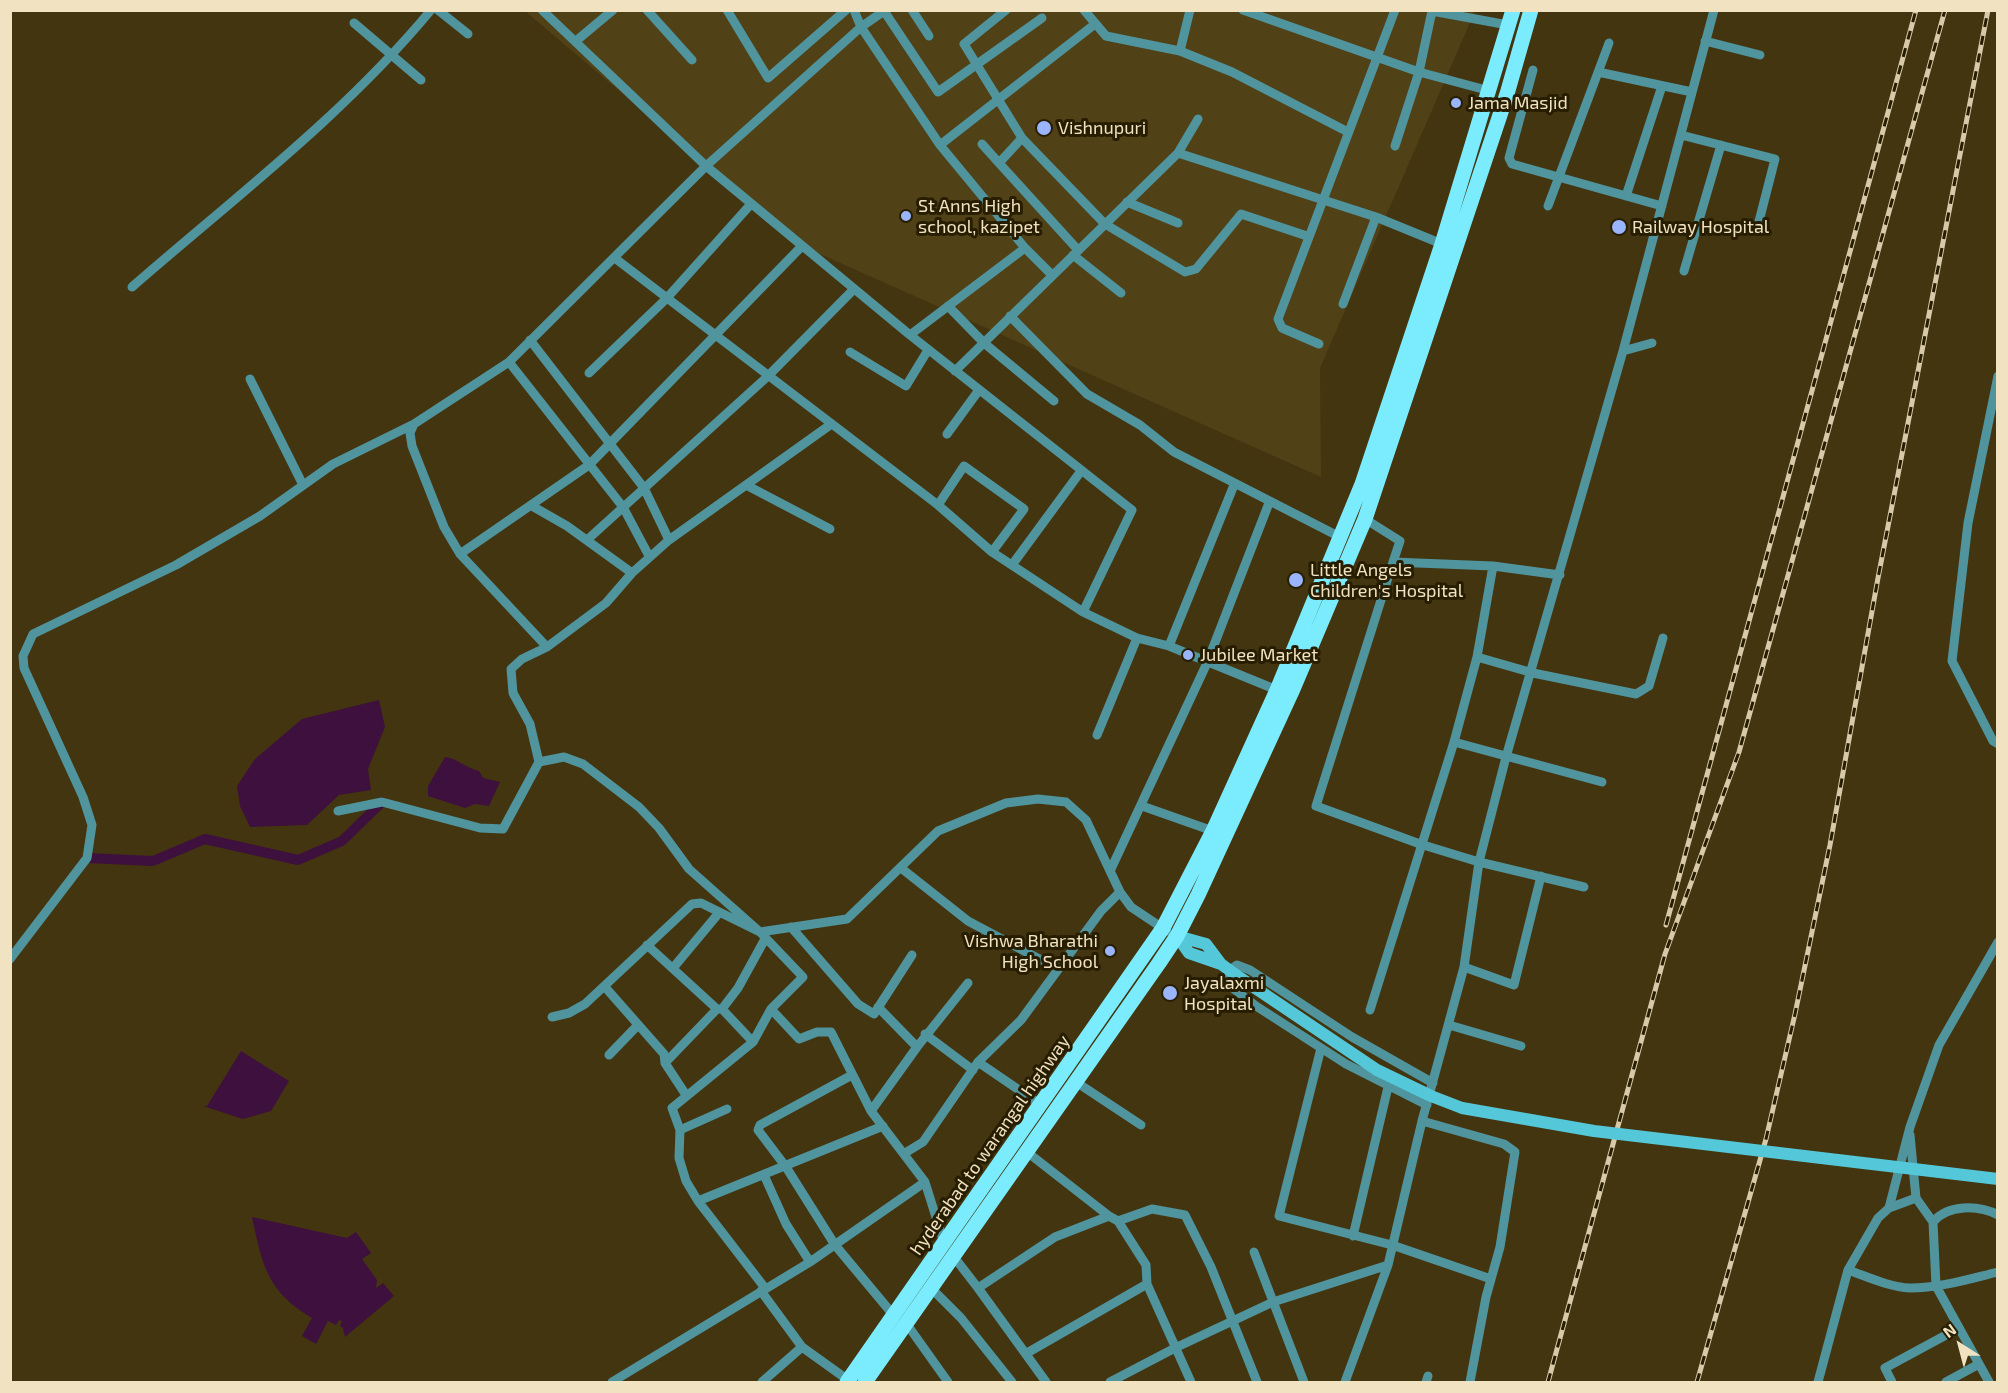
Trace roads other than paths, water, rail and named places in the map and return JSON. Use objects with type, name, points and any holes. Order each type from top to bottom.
[{"type":"main road","points":[[865,1383],[900,1320],[932,1289],[1177,936],[1293,689],[1365,519],[1507,94],[1531,10]]},
{"type":"main road","name":"hyderabad to warangal highway","points":[[847,1382],[900,1320],[944,1243],[1163,928],[1213,831],[1277,690],[1362,484],[1443,244],[1511,18]]},
{"type":"street","points":[[132,286],[334,113],[393,56],[431,10]]},
{"type":"street","points":[[438,10],[468,34]]},
{"type":"street","points":[[542,10],[706,166],[928,350],[1132,510],[1083,612]]},
{"type":"street","points":[[576,41],[613,10]]},
{"type":"street","points":[[646,10],[692,60]]},
{"type":"street","points":[[727,10],[768,78],[846,10]]},
{"type":"street","points":[[854,10],[861,27],[940,145],[1025,248],[1052,275]]},
{"type":"street","points":[[10,959],[87,858],[92,825],[83,797],[24,668],[23,656],[26,644],[33,634],[176,565],[260,516],[333,465],[414,424],[509,362],[616,259],[706,166],[861,27],[884,10],[938,92],[1042,18]]},
{"type":"street","points":[[912,10],[929,36]]},
{"type":"street","points":[[1006,10],[964,44],[978,63],[1022,138],[1105,224],[1185,272],[1196,269],[1241,214],[1307,236]]},
{"type":"street","points":[[1084,10],[1106,36],[1180,51],[1232,72],[1348,132]]},
{"type":"street","points":[[1180,51],[1190,10]]},
{"type":"street","points":[[1243,10],[1419,72],[1490,91]]},
{"type":"street","points":[[1319,344],[1282,328],[1278,319],[1307,236],[1395,10]]},
{"type":"street","points":[[1345,1383],[1388,1265],[1422,1121],[1464,967],[1479,862],[1506,757],[1533,673],[1623,351],[1714,10]]},
{"type":"street","points":[[1395,146],[1419,72],[1432,11],[1511,18]]},
{"type":"street","points":[[354,23],[421,80]]},
{"type":"street","points":[[940,145],[1095,24]]},
{"type":"street","points":[[1706,41],[1760,55]]},
{"type":"street","points":[[1548,206],[1610,43]]},
{"type":"street","points":[[1533,70],[1510,162],[1515,166],[1558,179],[1662,206]]},
{"type":"street","points":[[1598,72],[1692,92]]},
{"type":"street","points":[[1626,196],[1662,86]]},
{"type":"street","points":[[955,371],[1178,153],[1198,119]]},
{"type":"street","points":[[1681,135],[1775,159],[1757,229]]},
{"type":"street","points":[[999,163],[1022,138]]},
{"type":"street","points":[[982,144],[1076,253],[1121,293]]},
{"type":"street","points":[[1684,271],[1721,145]]},
{"type":"street","points":[[1178,153],[1376,218],[1443,244]]},
{"type":"street","points":[[1127,202],[1178,223]]},
{"type":"street","points":[[589,372],[666,299],[751,204]]},
{"type":"street","points":[[1343,304],[1376,218]]},
{"type":"street","points":[[460,554],[589,465],[802,246]]},
{"type":"street","points":[[910,335],[1025,248]]},
{"type":"street","points":[[616,259],[767,377],[938,505],[992,552],[1012,566],[1083,612],[1137,638],[1169,646],[1277,690]]},
{"type":"street","points":[[587,540],[767,377],[854,289]]},
{"type":"street","points":[[948,306],[984,343],[1054,401]]},
{"type":"street","points":[[1010,316],[1087,394],[1140,424],[1174,452],[1269,503],[1340,537]]},
{"type":"street","points":[[530,340],[644,488],[669,540]]},
{"type":"street","points":[[1623,351],[1652,343]]},
{"type":"street","points":[[850,352],[906,386],[928,350]]},
{"type":"street","points":[[509,362],[623,507],[649,556]]},
{"type":"street","points":[[1998,376],[1968,523],[1952,661],[1993,741],[1998,744]]},
{"type":"street","points":[[250,379],[303,485]]},
{"type":"street","points":[[947,434],[978,390]]},
{"type":"street","points":[[414,424],[410,433],[412,446],[444,527],[460,554],[547,647]]},
{"type":"street","points":[[338,811],[382,802],[480,828],[503,829],[539,762],[530,724],[513,693],[511,669],[522,659],[547,647],[606,603],[649,556],[669,540],[830,425]]},
{"type":"street","points":[[938,505],[964,466],[1024,509],[992,552]]},
{"type":"street","points":[[1012,566],[1081,471]]},
{"type":"street","points":[[746,485],[830,529]]},
{"type":"street","points":[[1169,646],[1234,485]]},
{"type":"street","points":[[1111,869],[1207,663],[1269,503]]},
{"type":"street","points":[[532,506],[587,540],[632,573]]},
{"type":"street","points":[[1365,519],[1400,541],[1316,806],[1420,844],[1479,862],[1584,887]]},
{"type":"street","points":[[1393,562],[1492,566],[1560,575]]},
{"type":"street","points":[[1370,1010],[1420,844],[1454,742],[1477,657],[1492,566]]},
{"type":"street","points":[[1097,735],[1137,638]]},
{"type":"street","points":[[1477,657],[1533,673],[1636,694],[1649,686],[1663,638]]},
{"type":"street","points":[[1454,742],[1602,782]]},
{"type":"street","points":[[539,762],[564,757],[583,764],[639,807],[659,828],[689,869],[763,936],[803,977],[771,1010],[753,1042],[672,1108],[680,1130],[679,1158],[686,1181],[698,1201],[802,1347],[847,1382]]},
{"type":"street","points":[[552,1017],[569,1013],[605,987],[692,903],[700,903],[763,936],[791,927],[847,919],[938,831],[1006,803],[1038,799],[1066,802],[1086,820],[1120,892],[1131,907],[1177,936],[1206,944],[1229,970],[1377,1070],[1431,1096],[1462,1108],[1593,1131],[1998,1179]]},
{"type":"street","points":[[1142,806],[1213,831]]},
{"type":"street","points":[[901,868],[968,921],[1058,969]]},
{"type":"street","points":[[1464,967],[1514,985],[1541,876]]},
{"type":"street","points":[[905,1153],[923,1142],[976,1066],[1021,1020],[1101,911],[1120,892]]},
{"type":"street","points":[[673,968],[718,914]]},
{"type":"street","points":[[791,927],[861,1007],[874,1014],[912,955]]},
{"type":"street","points":[[665,1063],[738,988],[763,936]]},
{"type":"street","points":[[1888,1208],[1910,1127],[1939,1045],[1998,942]]},
{"type":"street","points":[[647,945],[720,1009],[753,1042]]},
{"type":"street","points":[[1229,970],[1237,965],[1250,970],[1352,1037],[1433,1083]]},
{"type":"street","points":[[1229,970],[1230,986],[1321,1048],[1426,1106]]},
{"type":"street","points":[[871,1111],[926,1034],[968,983]]},
{"type":"street","points":[[605,987],[664,1054],[665,1063],[686,1095]]},
{"type":"street","points":[[878,1007],[917,1047]]},
{"type":"street","points":[[771,1010],[800,1039],[817,1032],[831,1032],[871,1111],[925,1182],[944,1243]]},
{"type":"street","points":[[1449,1025],[1521,1046]]},
{"type":"street","points":[[609,1055],[637,1026]]},
{"type":"street","points":[[926,1034],[1041,1106]]},
{"type":"street","points":[[1321,1048],[1279,1216],[1392,1245],[1491,1279]]},
{"type":"street","points":[[852,1074],[760,1125],[759,1134],[786,1167],[835,1245],[900,1320],[948,1383]]},
{"type":"street","points":[[1076,1082],[1141,1125]]},
{"type":"street","points":[[1353,1236],[1389,1087]]},
{"type":"street","points":[[680,1130],[727,1109]]},
{"type":"street","points":[[1422,1121],[1504,1144],[1515,1152],[1500,1247],[1491,1279],[1470,1383]]},
{"type":"street","points":[[698,1201],[884,1126]]},
{"type":"street","points":[[1910,1127],[1916,1198],[1933,1222],[1936,1286],[1989,1383]]},
{"type":"street","points":[[1027,1152],[1114,1218],[1146,1265],[1147,1284],[1191,1383]]},
{"type":"street","points":[[764,1175],[786,1224],[810,1262]]},
{"type":"street","points":[[612,1383],[810,1262],[925,1182]]},
{"type":"street","points":[[1818,1383],[1828,1338],[1848,1270],[1878,1218],[1888,1208],[1916,1198]]},
{"type":"street","points":[[1933,1222],[1944,1213],[1962,1208],[1980,1207],[1998,1215]]},
{"type":"street","points":[[978,1288],[1055,1237],[1114,1218],[1152,1209],[1185,1215],[1211,1268],[1257,1383]]},
{"type":"street","points":[[1254,1252],[1304,1383]]},
{"type":"street","points":[[954,1257],[1027,1353],[1046,1383]]},
{"type":"street","points":[[1110,1383],[1175,1348],[1274,1302],[1388,1265]]},
{"type":"street","points":[[1848,1270],[1882,1283],[1909,1288],[1936,1286],[1998,1272]]},
{"type":"street","points":[[1027,1353],[1147,1284]]},
{"type":"street","points":[[932,1289],[961,1318],[1012,1383]]},
{"type":"street","points":[[1892,1383],[1885,1368],[1959,1328]]},
{"type":"street","points":[[762,1383],[802,1347]]},
{"type":"street","points":[[1946,1383],[1979,1364]]},
{"type":"waterway","points":[[87,858],[153,861],[205,839],[298,860],[342,841],[382,802]]},
{"type":"railway","points":[[1666,925],[1916,10]]},
{"type":"railway","points":[[1548,1382],[1665,954],[1739,752],[1945,10]]},
{"type":"railway","points":[[1697,1382],[1766,1139],[1795,1014],[1830,845],[1878,578],[1988,10]]},
{"type":"place","name":"Jama Masjid","points":[[1456,103]]},
{"type":"place","name":"Vishnupuri","points":[[1044,128]]},
{"type":"place","name":"St Anns High school, kazipet","points":[[906,216]]},
{"type":"place","name":"Railway Hospital","points":[[1619,227]]},
{"type":"place","name":"Little Angels Children's Hospital","points":[[1296,580]]},
{"type":"place","name":"Jubilee Market","points":[[1188,655]]},
{"type":"place","name":"Vishwa Bharathi High School","points":[[1110,951]]},
{"type":"place","name":"Jayalaxmi Hospital","points":[[1170,993]]}]
